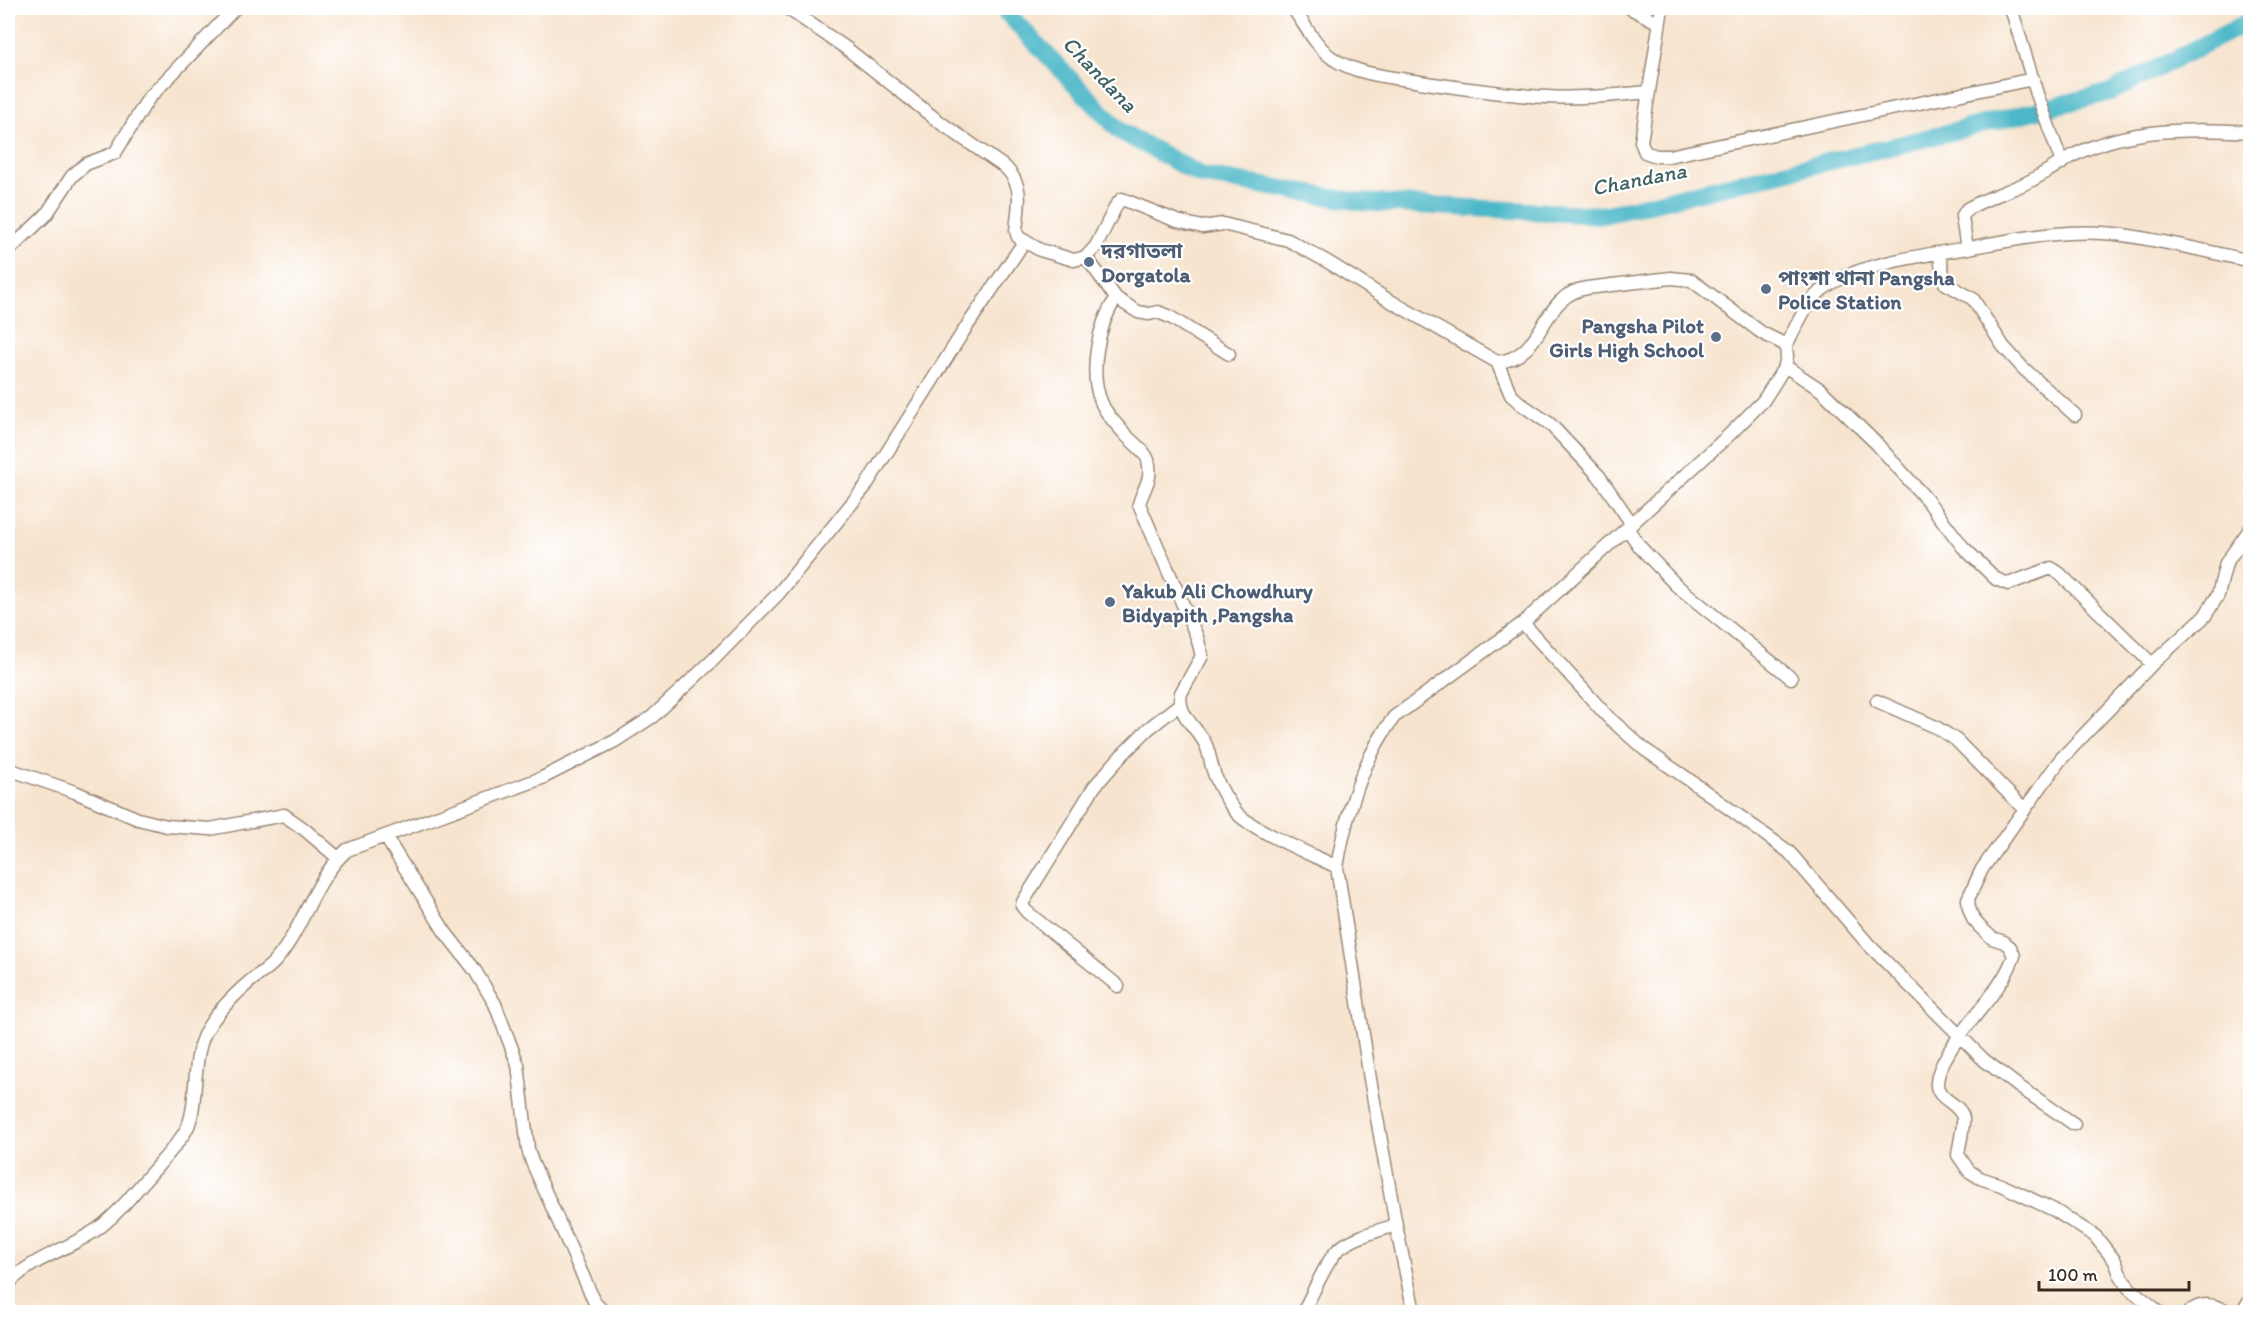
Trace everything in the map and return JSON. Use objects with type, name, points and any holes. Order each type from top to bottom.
[{"type":"street","points":[[8,251],[46,214],[72,176],[86,164],[115,153],[148,99],[235,8]]},
{"type":"street","points":[[787,8],[846,48],[938,121],[1006,168],[1015,177],[1019,186],[1016,231],[1018,237],[1040,250],[1074,260],[1086,257],[1096,246],[1117,204],[1122,199],[1185,223],[1202,226],[1223,224],[1288,240],[1497,362],[1506,361],[1522,353],[1559,300],[1577,289],[1671,278],[1692,280],[1699,284],[1762,333],[1786,345]]},
{"type":"street","points":[[1293,8],[1316,40],[1333,58],[1347,66],[1382,76],[1547,97],[1597,97],[1648,92]]},
{"type":"street","points":[[1630,8],[1659,23]]},
{"type":"street","points":[[1662,8],[1641,142],[1645,152],[1656,156],[1669,156],[2033,79]]},
{"type":"street","points":[[2011,8],[2037,94],[2062,163]]},
{"type":"street","points":[[1967,248],[1962,217],[1967,208],[2025,184],[2075,155],[2102,144],[2160,131],[2250,132]]},
{"type":"street","points":[[1414,1312],[1370,1078],[1338,867],[1342,836],[1365,767],[1384,730],[1394,717],[1523,623],[1763,401],[1785,366],[1786,345],[1809,303],[1833,282],[1868,268],[1939,253],[2036,237],[2115,234],[2250,261]]},
{"type":"street","points":[[8,1284],[19,1272],[98,1229],[120,1209],[174,1148],[190,1122],[198,1052],[205,1034],[216,1016],[248,983],[275,962],[288,944],[318,889],[338,858],[347,850],[542,778],[615,741],[652,717],[711,662],[796,574],[865,487],[963,332],[1024,242]]},
{"type":"street","points":[[1939,253],[1946,283],[1973,299],[1993,333],[2016,361],[2075,415]]},
{"type":"street","points":[[1086,257],[1116,298],[1138,312],[1149,314],[1158,312],[1170,317],[1229,354]]},
{"type":"street","points":[[1116,298],[1101,328],[1095,372],[1097,391],[1103,406],[1125,435],[1147,457],[1150,478],[1139,504],[1202,653],[1181,693],[1180,704],[1193,729],[1206,744],[1215,776],[1237,814],[1264,831],[1338,867]]},
{"type":"street","points":[[1497,362],[1511,395],[1550,424],[1599,476],[1630,526],[1640,547],[1676,585],[1791,678]]},
{"type":"street","points":[[1785,366],[1821,390],[1877,444],[1927,500],[1963,547],[1995,579],[2008,584],[2050,568],[2059,573],[2152,664]]},
{"type":"street","points":[[2159,1312],[2129,1288],[2115,1261],[2095,1236],[2054,1210],[2001,1185],[1980,1178],[1965,1166],[1958,1155],[1963,1119],[1959,1111],[1939,1093],[1937,1082],[1943,1063],[1959,1034],[2009,970],[2014,956],[2010,947],[1992,938],[1973,919],[1968,899],[1982,868],[2060,760],[2152,664],[2205,616],[2218,595],[2226,563],[2250,529]]},
{"type":"street","points":[[1523,623],[1608,717],[1644,749],[1688,778],[1789,852],[1868,944],[1984,1060],[2074,1124]]},
{"type":"street","points":[[1877,701],[1936,727],[1956,740],[2024,809]]},
{"type":"street","points":[[1118,986],[1022,906],[1094,787],[1120,756],[1148,729],[1180,704]]},
{"type":"street","points":[[8,769],[75,792],[138,819],[167,826],[210,829],[284,815],[338,858]]},
{"type":"street","points":[[385,836],[445,932],[474,969],[495,1004],[518,1065],[528,1149],[532,1162],[595,1303],[604,1312]]},
{"type":"street","points":[[1303,1312],[1338,1249],[1353,1240],[1396,1225]]},
{"type":"street","points":[[2242,1312],[2250,1300]]},
{"type":"street","points":[[2189,1312],[2208,1304],[2231,1312]]},
{"type":"waterway","name":"Chandana","points":[[1004,8],[1120,131],[1200,175],[1360,202],[1603,215],[2111,92],[2250,21]]},
{"type":"place","name":"দরগাতলা Dorgatola","points":[[1089,262]]},
{"type":"place","name":"পাংশা থানা Pangsha Police Station","points":[[1766,289]]},
{"type":"place","name":"Pangsha Pilot Girls High School","points":[[1716,337]]},
{"type":"place","name":"Yakub Ali Chowdhury Bidyapith ,Pangsha","points":[[1110,602]]}]
